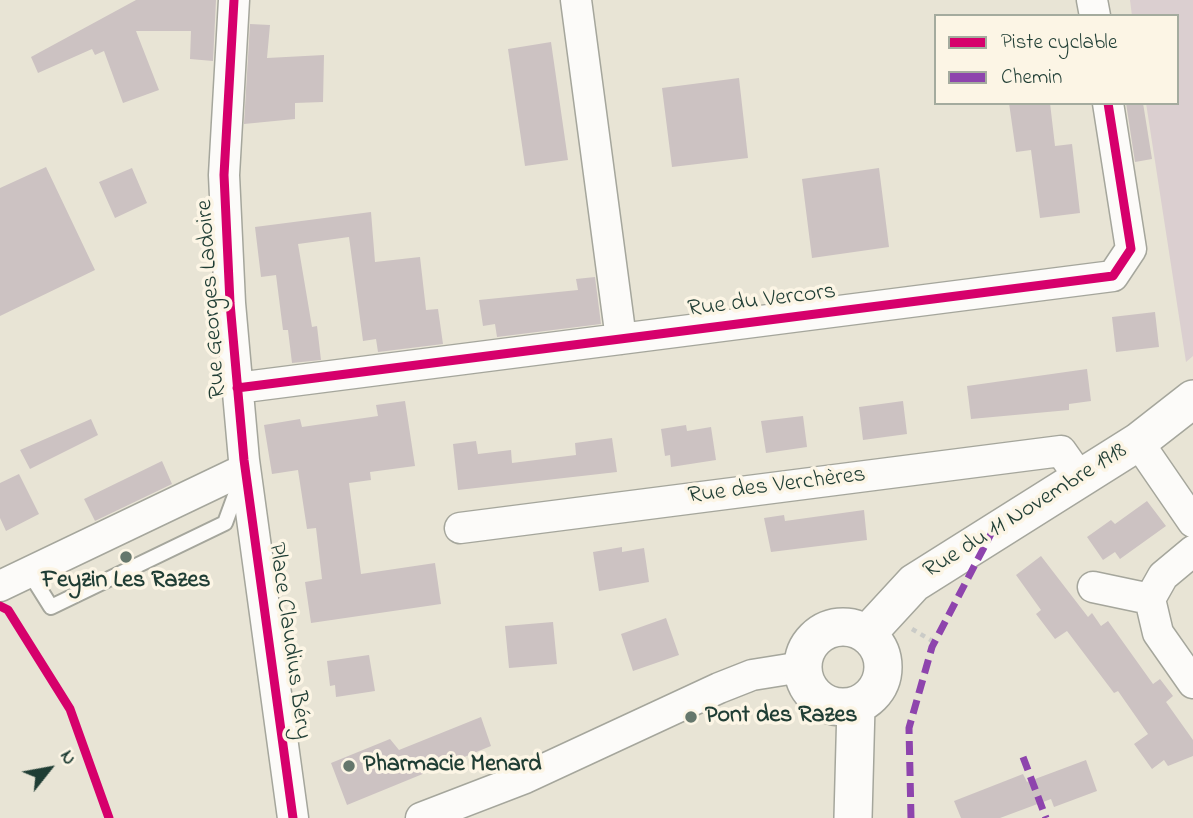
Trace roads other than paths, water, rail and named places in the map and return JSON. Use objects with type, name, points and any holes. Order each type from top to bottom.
[{"type":"street","name":"Rue Georges Ladoire","points":[[234,0],[224,175],[237,388],[245,469]]},
{"type":"street","points":[[576,0],[621,339]]},
{"type":"street","name":"Rue du Vercors","points":[[237,388],[1113,276],[1131,249],[1108,105]]},
{"type":"street","name":"Rue du 11 Novembre 1918","points":[[867,634],[914,583],[1138,442],[1193,399]]},
{"type":"street","points":[[1138,442],[1193,522]]},
{"type":"street","name":"Rue des Verchères","points":[[460,528],[1061,451],[1080,478]]},
{"type":"street","points":[[0,586],[245,469]]},
{"type":"street","name":"Place Claudius Béry","points":[[245,469],[293,818]]},
{"type":"street","points":[[1193,551],[1163,576],[1150,599],[1158,634],[1193,683]]},
{"type":"street","points":[[1093,587],[1150,599]]},
{"type":"street","points":[[844,626],[867,634],[882,655],[884,667],[876,691],[856,706],[831,706],[820,700],[804,680],[802,667],[810,643],[819,634],[844,626]]},
{"type":"street","points":[[421,818],[525,778],[730,683],[752,675],[802,667]]},
{"type":"street","points":[[853,818],[856,706]]},
{"type":"lane","points":[[29,572],[51,607],[225,523],[245,469]]},
{"type":"place","name":"Feyzin Les Razes","points":[[126,557]]},
{"type":"place","name":"Pont des Razes","points":[[691,717]]},
{"type":"place","name":"Pharmacie Menard","points":[[349,766]]}]
